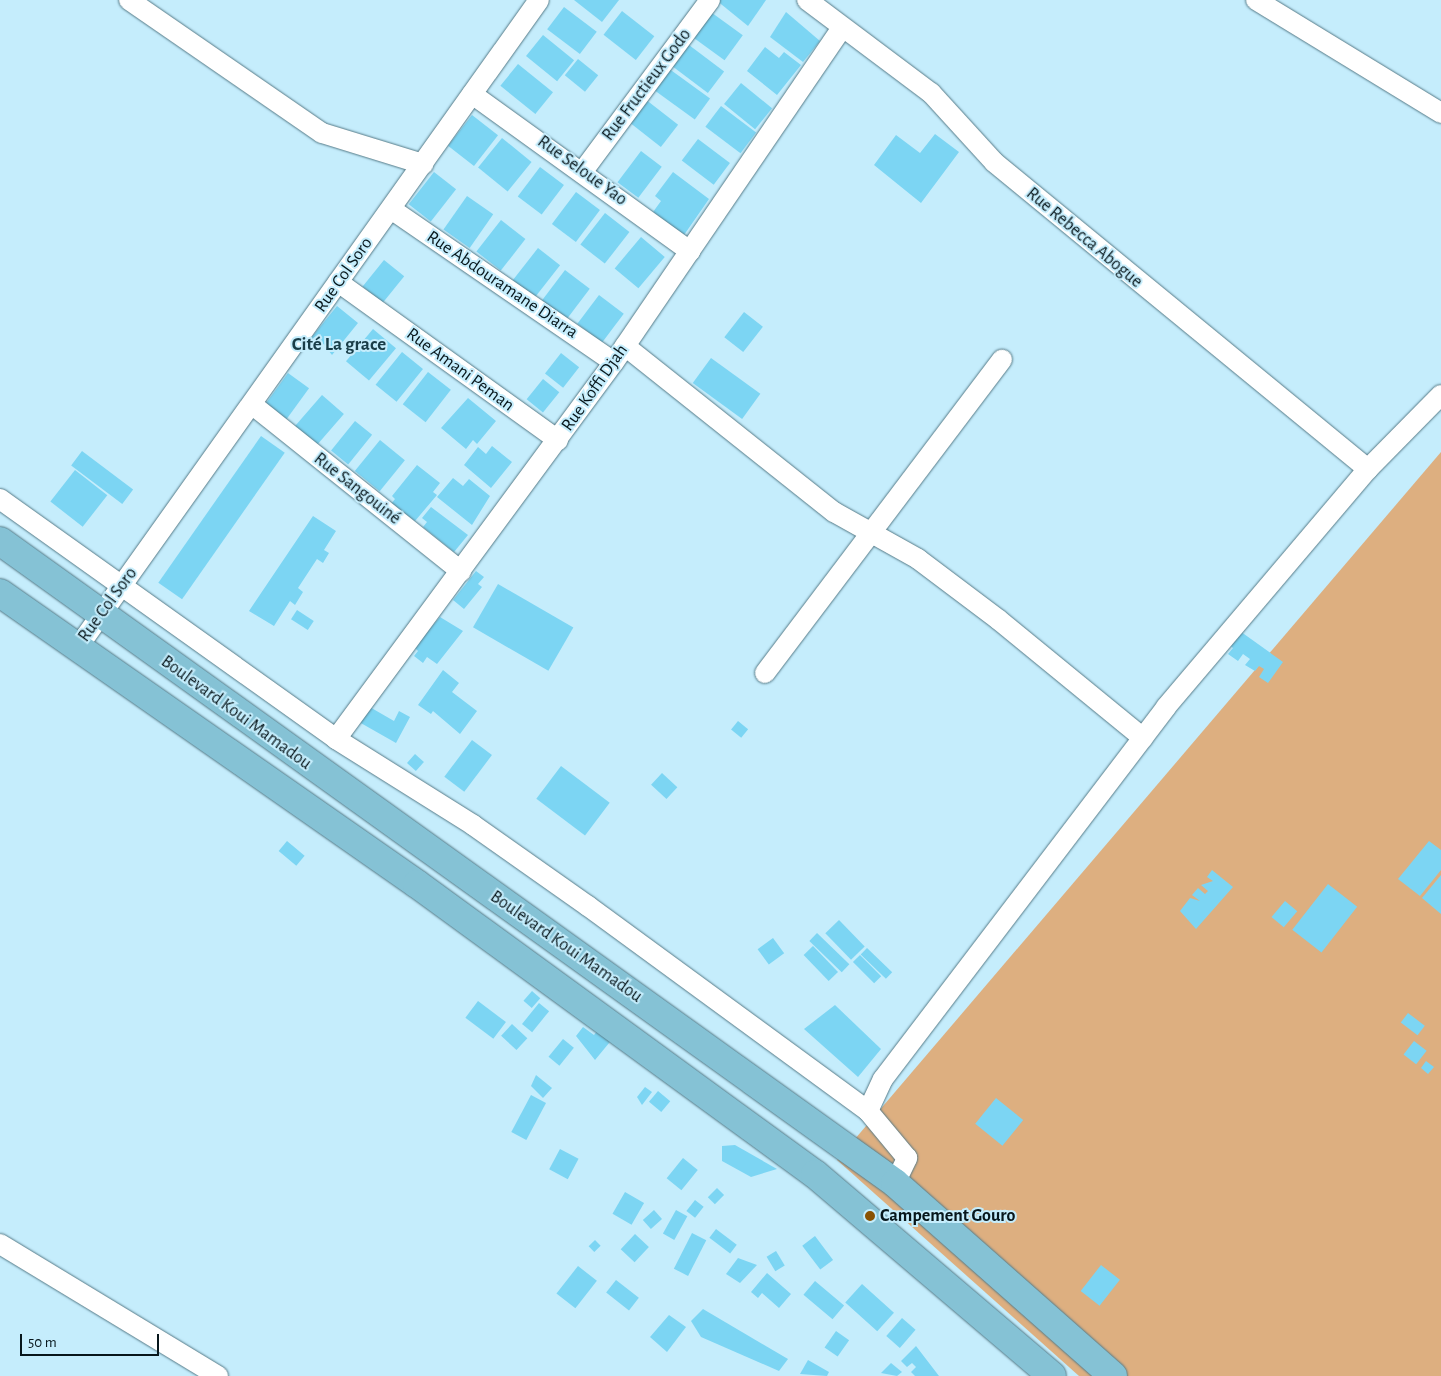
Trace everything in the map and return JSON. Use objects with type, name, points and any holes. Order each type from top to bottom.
[{"type":"main road","name":"Boulevard Koui Mamadou","points":[[0,541],[895,1183],[1113,1376]]},
{"type":"main road","name":"Boulevard Koui Mamadou","points":[[0,593],[417,884],[815,1174],[1045,1374]]},
{"type":"street","points":[[129,0],[322,133],[423,164]]},
{"type":"street","name":"Rue Col Soro","points":[[78,647],[254,406],[338,282],[539,0]]},
{"type":"street","name":"Rue Fructieux Godo","points":[[583,171],[710,0]]},
{"type":"street","name":"Rue Rebecca Abogue","points":[[807,0],[931,93],[994,162],[1368,469]]},
{"type":"street","points":[[1256,0],[1441,113]]},
{"type":"street","name":"Rue Koffi Djah","points":[[336,739],[620,354],[842,28]]},
{"type":"street","name":"Rue Seloue Yao","points":[[472,94],[583,171],[690,251]]},
{"type":"street","name":"Rue Abdouramane Diarra","points":[[391,209],[620,354],[834,512],[918,559],[1143,738]]},
{"type":"street","name":"Rue Amani Peman","points":[[338,282],[558,440]]},
{"type":"street","points":[[765,673],[869,532],[1002,360]]},
{"type":"street","points":[[868,1111],[883,1080],[945,994],[1143,738],[1368,469],[1441,395]]},
{"type":"street","name":"Rue Sangouiné","points":[[254,406],[461,571]]},
{"type":"street","points":[[0,499],[123,585],[336,739],[473,825],[868,1111],[907,1158],[895,1183]]},
{"type":"street","points":[[0,1244],[218,1376]]},
{"type":"shaded area","points":[[1441,452],[1441,1376],[1079,1376],[837,1160]]},
{"type":"building","points":[[574,0],[619,0],[602,22]]},
{"type":"building","points":[[716,0],[766,0],[748,26]]},
{"type":"building","points":[[564,7],[597,32],[580,54],[547,29]]},
{"type":"building","points":[[708,10],[743,35],[725,60],[690,35]]},
{"type":"building","points":[[622,11],[654,36],[636,60],[604,35]]},
{"type":"building","points":[[786,12],[820,41],[803,62],[770,37]]},
{"type":"building","points":[[543,35],[574,60],[557,81],[526,56]]},
{"type":"building","points":[[685,42],[724,71],[708,93],[669,64]]},
{"type":"building","points":[[765,47],[779,58],[784,52],[801,65],[777,95],[747,71]]},
{"type":"building","points":[[578,59],[598,75],[585,92],[565,75]]},
{"type":"building","points":[[518,64],[553,92],[535,114],[500,86]]},
{"type":"building","points":[[668,68],[710,99],[695,120],[653,89]]},
{"type":"building","points":[[741,83],[772,108],[755,129],[724,104]]},
{"type":"building","points":[[645,99],[678,125],[661,147],[628,121]]},
{"type":"building","points":[[721,106],[756,132],[740,153],[705,127]]},
{"type":"building","points":[[472,115],[498,135],[474,166],[448,146]]},
{"type":"building","points":[[935,134],[959,152],[921,203],[874,165],[896,135],[920,153]]},
{"type":"building","points":[[502,138],[532,162],[508,191],[478,168]]},
{"type":"building","points":[[698,139],[730,163],[714,185],[682,161]]},
{"type":"building","points":[[641,151],[662,167],[638,198],[618,182]]},
{"type":"building","points":[[540,167],[564,185],[542,215],[518,197]]},
{"type":"building","points":[[434,172],[456,189],[431,222],[409,204]]},
{"type":"building","points":[[673,172],[709,199],[684,235],[653,212],[661,201],[655,196]]},
{"type":"building","points":[[576,192],[600,210],[576,242],[552,224]]},
{"type":"building","points":[[467,196],[493,214],[470,248],[443,230]]},
{"type":"building","points":[[605,213],[629,232],[605,264],[580,245]]},
{"type":"building","points":[[501,220],[525,239],[501,271],[476,252]]},
{"type":"building","points":[[641,237],[665,257],[638,288],[615,268]]},
{"type":"building","points":[[538,248],[560,265],[535,298],[513,280]]},
{"type":"building","points":[[384,260],[404,276],[383,303],[363,286]]},
{"type":"building","points":[[565,270],[590,289],[567,319],[542,300]]},
{"type":"building","points":[[599,295],[624,314],[602,342],[577,324]]},
{"type":"building","points":[[337,306],[358,323],[332,355],[321,341],[318,344],[311,338]]},
{"type":"building","points":[[744,312],[763,327],[743,352],[724,337]]},
{"type":"building","points":[[373,329],[396,348],[369,380],[346,361]]},
{"type":"building","points":[[402,352],[423,369],[397,402],[376,385]]},
{"type":"building","points":[[561,353],[579,367],[563,388],[545,373]]},
{"type":"building","points":[[711,358],[760,394],[742,419],[693,383]]},
{"type":"building","points":[[428,372],[451,390],[426,422],[403,404]]},
{"type":"building","points":[[288,373],[309,388],[286,420],[265,405]]},
{"type":"building","points":[[543,379],[559,392],[543,412],[527,399]]},
{"type":"building","points":[[322,395],[344,414],[316,446],[294,427]]},
{"type":"building","points":[[468,398],[496,421],[477,444],[473,440],[466,449],[441,428]]},
{"type":"building","points":[[355,421],[372,435],[348,464],[331,451]]},
{"type":"building","points":[[261,436],[285,453],[182,599],[158,583]]},
{"type":"building","points":[[380,440],[405,460],[380,491],[355,471]]},
{"type":"building","points":[[492,446],[512,462],[491,488],[464,465],[478,447],[486,454]]},
{"type":"building","points":[[82,451],[133,490],[122,504],[71,465]]},
{"type":"building","points":[[417,465],[440,483],[433,492],[437,495],[415,521],[391,504],[395,499],[392,496]]},
{"type":"building","points":[[75,470],[107,495],[83,527],[50,502]]},
{"type":"building","points":[[453,478],[463,486],[469,479],[490,496],[472,525],[437,497]]},
{"type":"building","points":[[431,507],[468,535],[454,552],[423,527],[427,522],[422,518]]},
{"type":"building","points":[[313,516],[336,531],[324,550],[329,553],[323,563],[317,559],[298,588],[303,592],[295,605],[290,601],[274,626],[249,611]]},
{"type":"building","points":[[476,571],[484,577],[478,584],[482,587],[464,609],[453,600]]},
{"type":"building","points":[[498,584],[573,628],[548,671],[473,627]]},
{"type":"building","points":[[297,610],[314,621],[308,630],[291,619]]},
{"type":"building","points":[[440,617],[463,631],[437,664],[427,657],[423,663],[414,656],[418,651],[414,647]]},
{"type":"building","points":[[1237,629],[1283,662],[1268,683],[1259,677],[1264,669],[1259,666],[1255,671],[1245,665],[1250,659],[1243,654],[1238,661],[1228,654],[1233,648],[1227,643]]},
{"type":"building","points":[[443,670],[459,683],[452,692],[477,711],[460,734],[433,711],[431,714],[418,705]]},
{"type":"building","points":[[368,706],[394,721],[399,711],[410,717],[396,743],[359,722]]},
{"type":"building","points":[[738,721],[748,729],[741,738],[731,730]]},
{"type":"building","points":[[472,740],[492,755],[464,792],[444,777]]},
{"type":"building","points":[[415,754],[424,762],[416,771],[407,763]]},
{"type":"building","points":[[561,766],[610,803],[585,835],[536,799]]},
{"type":"building","points":[[662,773],[677,787],[666,799],[651,785]]},
{"type":"building","points":[[287,841],[305,856],[296,866],[279,851]]},
{"type":"building","points":[[1429,841],[1441,850],[1441,870],[1420,896],[1398,879]]},
{"type":"building","points":[[1212,870],[1233,887],[1196,929],[1180,911],[1190,898],[1200,901],[1192,895],[1198,888],[1205,894],[1208,891],[1201,885],[1213,881],[1207,877]]},
{"type":"building","points":[[1441,875],[1441,914],[1422,898]]},
{"type":"building","points":[[1328,884],[1357,907],[1321,952],[1292,930]]},
{"type":"building","points":[[1285,901],[1297,911],[1284,927],[1272,917]]},
{"type":"building","points":[[839,920],[865,947],[851,960],[825,933]]},
{"type":"building","points":[[817,933],[849,964],[842,972],[809,941]]},
{"type":"building","points":[[773,938],[784,953],[769,965],[758,949]]},
{"type":"building","points":[[813,946],[838,972],[829,981],[804,955]]},
{"type":"building","points":[[867,948],[892,972],[886,979],[861,954]]},
{"type":"building","points":[[860,955],[881,976],[874,983],[853,962]]},
{"type":"building","points":[[532,991],[540,998],[532,1008],[523,1001]]},
{"type":"building","points":[[478,1001],[506,1022],[493,1039],[465,1018]]},
{"type":"building","points":[[539,1003],[549,1011],[532,1032],[522,1024]]},
{"type":"building","points":[[835,1005],[881,1049],[858,1077],[804,1029]]},
{"type":"building","points":[[1408,1013],[1425,1026],[1418,1035],[1401,1023]]},
{"type":"building","points":[[512,1024],[527,1038],[516,1050],[501,1036]]},
{"type":"building","points":[[601,1026],[614,1037],[595,1060],[576,1036],[583,1027],[594,1035]]},
{"type":"building","points":[[563,1039],[574,1048],[559,1066],[549,1057]]},
{"type":"building","points":[[1414,1041],[1427,1051],[1416,1064],[1404,1054]]},
{"type":"building","points":[[1426,1061],[1434,1067],[1428,1074],[1421,1068]]},
{"type":"building","points":[[536,1075],[552,1088],[543,1098],[531,1086]]},
{"type":"building","points":[[645,1087],[652,1092],[642,1105],[637,1097]]},
{"type":"building","points":[[658,1091],[670,1101],[661,1112],[649,1102]]},
{"type":"building","points":[[531,1095],[546,1103],[526,1140],[511,1132]]},
{"type":"building","points":[[996,1098],[1023,1120],[1002,1146],[975,1124]]},
{"type":"building","points":[[735,1145],[777,1169],[751,1177],[722,1161],[722,1146]]},
{"type":"building","points":[[560,1149],[579,1159],[568,1179],[549,1169]]},
{"type":"building","points":[[683,1158],[698,1170],[681,1190],[667,1178]]},
{"type":"building","points":[[717,1188],[724,1195],[715,1204],[708,1197]]},
{"type":"building","points":[[625,1192],[644,1203],[632,1225],[612,1214]]},
{"type":"building","points":[[695,1200],[704,1207],[695,1218],[686,1211]]},
{"type":"building","points":[[654,1210],[662,1219],[651,1229],[643,1220]]},
{"type":"building","points":[[676,1210],[687,1216],[674,1240],[663,1234]]},
{"type":"building","points":[[716,1229],[737,1245],[730,1253],[709,1238]]},
{"type":"building","points":[[692,1233],[706,1240],[688,1276],[674,1269]]},
{"type":"building","points":[[635,1234],[649,1247],[635,1262],[621,1249]]},
{"type":"building","points":[[815,1236],[833,1260],[820,1270],[802,1246]]},
{"type":"building","points":[[595,1240],[601,1246],[594,1252],[589,1246]]},
{"type":"building","points":[[776,1251],[785,1266],[775,1271],[767,1257]]},
{"type":"building","points":[[738,1258],[757,1265],[740,1283],[726,1274]]},
{"type":"building","points":[[1101,1265],[1120,1280],[1100,1306],[1081,1291]]},
{"type":"building","points":[[578,1266],[597,1281],[575,1308],[556,1294]]},
{"type":"building","points":[[767,1273],[791,1294],[779,1308],[762,1293],[758,1298],[751,1292]]},
{"type":"building","points":[[616,1280],[639,1298],[629,1310],[606,1293]]},
{"type":"building","points":[[815,1281],[844,1305],[833,1319],[803,1295]]},
{"type":"building","points":[[862,1284],[894,1313],[877,1331],[845,1303]]},
{"type":"building","points":[[703,1309],[788,1359],[779,1371],[701,1337],[691,1321]]},
{"type":"building","points":[[669,1315],[686,1327],[667,1352],[650,1337]]},
{"type":"building","points":[[902,1318],[916,1330],[900,1348],[886,1336]]},
{"type":"building","points":[[836,1331],[849,1340],[838,1357],[825,1347]]},
{"type":"building","points":[[916,1346],[939,1376],[915,1376],[911,1372],[916,1367],[912,1363],[907,1367],[901,1361]]},
{"type":"building","points":[[808,1360],[829,1372],[827,1376],[800,1374]]},
{"type":"building","points":[[891,1363],[902,1372],[897,1376],[881,1373]]},
{"type":"place","name":"Campement Gouro","points":[[870,1216]]},
{"type":"district","name":"Cité La grace","points":[[339,345]]}]
